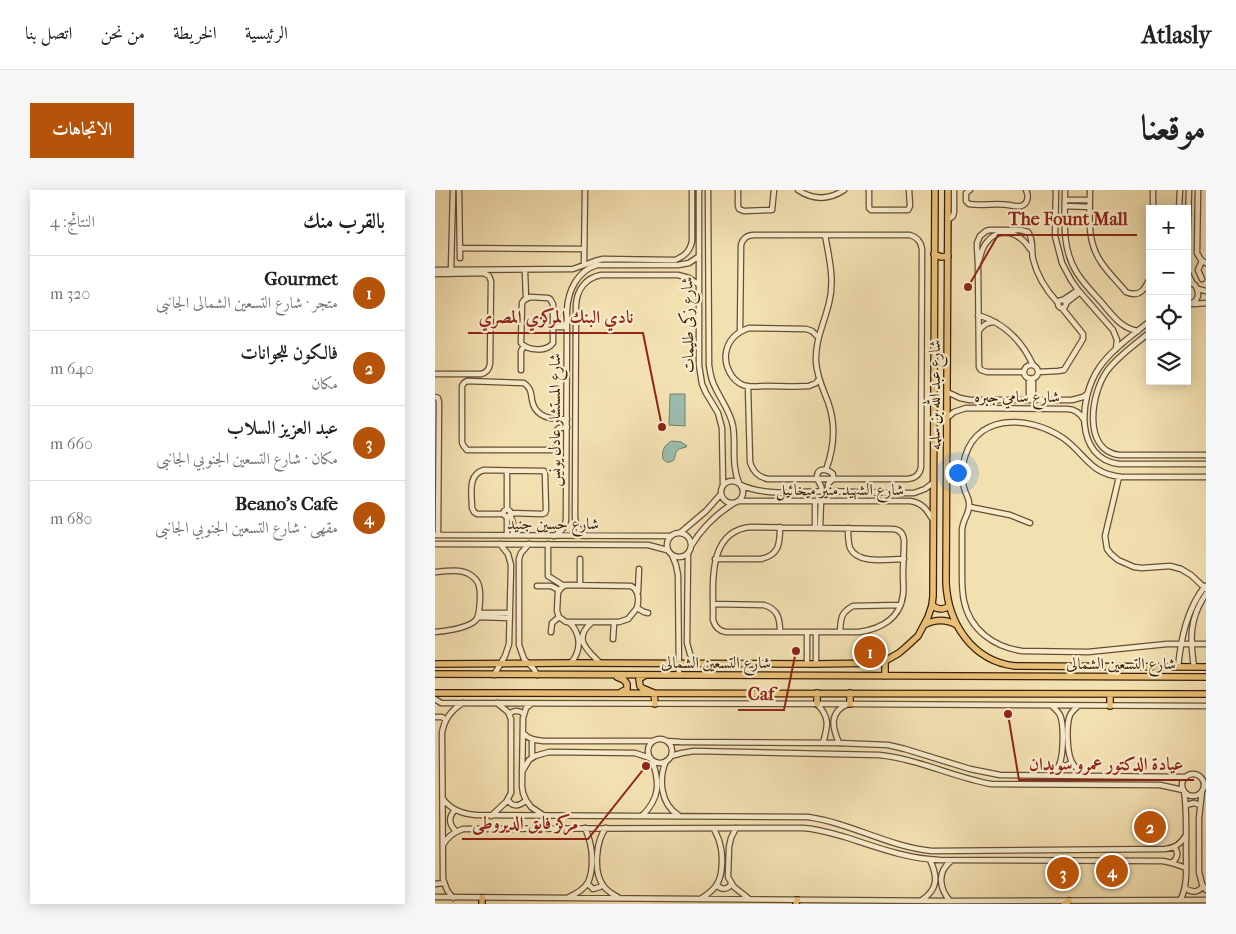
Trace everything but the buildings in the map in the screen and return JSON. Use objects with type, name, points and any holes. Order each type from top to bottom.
[{"type":"main road","name":"شارع عبد الله بن سلمه","points":[[882,662],[907,648],[917,636],[924,625],[932,605],[934,588],[935,190]]},
{"type":"main road","name":"شارع عبد الله بن سلمه","points":[[952,191],[948,220],[947,595],[949,606],[963,636],[977,650],[1004,665]]},
{"type":"main road","points":[[934,254],[941,257],[948,256]]},
{"type":"main road","points":[[934,275],[940,273],[948,274]]},
{"type":"main road","points":[[932,605],[938,609],[944,609],[949,606]]},
{"type":"main road","points":[[924,625],[932,621],[941,620],[957,625]]},
{"type":"main road","points":[[435,664],[816,664],[882,662],[885,676]]},
{"type":"main road","points":[[1004,677],[1004,665],[1206,667]]},
{"type":"main road","points":[[1103,677],[1104,666]]},
{"type":"main road","name":"شارع التسعين الشمالى","points":[[435,674],[1206,678]]},
{"type":"main road","points":[[613,675],[624,680],[627,684],[627,689],[619,693]]},
{"type":"main road","points":[[646,675],[639,679],[640,686],[654,693],[655,704]]},
{"type":"main road","name":"شارع التسعين الشمالى","points":[[435,693],[1206,694]]},
{"type":"main road","points":[[817,693],[817,704]]},
{"type":"main road","points":[[850,693],[850,704]]},
{"type":"main road","points":[[1110,694],[1110,706]]},
{"type":"street","points":[[451,270],[453,190]]},
{"type":"street","points":[[459,190],[460,258]]},
{"type":"street","points":[[584,264],[585,190]]},
{"type":"street","points":[[435,270],[573,269],[584,264],[603,260],[675,260],[682,258],[691,248],[692,241],[693,214],[691,190]]},
{"type":"street","name":"شارع زكى طليمات","points":[[699,190],[699,365],[706,393],[718,413],[722,428],[723,485]]},
{"type":"street","name":"شارع زكى طليمات","points":[[709,190],[709,364],[718,394],[732,420],[734,467],[740,484]]},
{"type":"street","points":[[738,190],[738,208],[744,211],[771,210],[774,190]]},
{"type":"street","points":[[798,190],[820,198],[836,195],[844,190]]},
{"type":"street","points":[[869,190],[870,210],[889,210],[909,209],[909,190]]},
{"type":"street","points":[[954,201],[966,200],[972,205],[1020,206],[1028,200],[1026,190]]},
{"type":"street","points":[[1056,190],[1055,227],[1057,246],[1066,272],[1079,291],[1116,335],[1115,351]]},
{"type":"street","points":[[1065,190],[1065,239],[1073,267],[1081,279],[1118,321],[1138,331]]},
{"type":"street","points":[[1090,190],[1090,227],[1092,243],[1098,258],[1126,292],[1136,294],[1143,291],[1146,285]]},
{"type":"street","points":[[1153,190],[1153,205]]},
{"type":"street","points":[[1179,205],[1180,190]]},
{"type":"street","points":[[1187,250],[1189,190]]},
{"type":"street","points":[[1198,190],[1197,253],[1204,262],[1197,270],[1202,279]]},
{"type":"street","points":[[948,220],[953,216],[954,212],[952,191],[968,191],[966,200]]},
{"type":"street","points":[[1065,200],[1090,200]]},
{"type":"street","points":[[1065,206],[1090,206]]},
{"type":"street","points":[[693,214],[699,214]]},
{"type":"street","points":[[693,221],[699,221]]},
{"type":"street","points":[[1024,372],[987,372],[981,370],[979,364],[978,332],[978,239],[983,233],[990,230],[1024,230],[1031,236],[1031,251],[1039,277],[1049,293],[1063,302]]},
{"type":"street","points":[[978,264],[984,246],[994,235],[999,233],[1019,236],[1031,251]]},
{"type":"street","points":[[740,332],[741,242],[749,235],[910,236],[915,237],[921,244],[921,466],[920,472],[916,476],[910,479],[817,479],[765,478],[757,474],[750,462],[748,386]]},
{"type":"street","points":[[825,235],[831,270],[831,289],[829,304],[818,337],[816,362],[819,379],[830,408],[833,428],[832,449],[826,470]]},
{"type":"street","points":[[460,248],[584,249]]},
{"type":"street","name":"شارع المستشار عادل يونس","points":[[554,536],[561,531],[565,524],[567,499],[567,310],[569,295],[575,282],[585,271],[602,265],[684,265],[699,257]]},
{"type":"street","points":[[525,272],[526,298],[521,305],[521,342],[524,346],[536,349],[549,348],[553,343],[553,304],[550,299],[545,297],[526,298]]},
{"type":"street","points":[[435,274],[484,274],[489,276],[491,281],[490,364],[488,370],[484,374],[435,374]]},
{"type":"street","name":"شارع المستشار عادل يونس","points":[[586,536],[579,530],[576,522],[577,295],[582,286],[591,278],[601,275],[679,275],[699,284]]},
{"type":"street","points":[[1191,280],[1198,288],[1206,292]]},
{"type":"street","points":[[1191,303],[1197,299],[1198,288]]},
{"type":"street","points":[[1038,372],[1058,372],[1064,370],[1083,339],[1083,334],[1059,306],[1079,291]]},
{"type":"street","points":[[1191,304],[1206,303]]},
{"type":"street","points":[[567,310],[576,310]]},
{"type":"street","points":[[978,315],[996,322],[1019,340],[1038,372]]},
{"type":"street","points":[[553,319],[567,319]]},
{"type":"street","points":[[1111,327],[1118,321]]},
{"type":"street","points":[[978,332],[983,325],[996,322]]},
{"type":"street","points":[[1146,324],[1104,361],[1092,380],[1087,394],[1085,420],[1087,437],[1093,450],[1099,457],[1112,463],[1205,465]]},
{"type":"street","points":[[553,327],[567,327]]},
{"type":"street","points":[[818,337],[812,331],[803,328],[749,328],[740,332],[732,340],[726,355],[730,372],[735,379],[748,386],[809,386],[816,383],[819,379]]},
{"type":"street","points":[[1146,335],[1115,362],[1106,373],[1097,392],[1094,411],[1095,435],[1100,444],[1110,453],[1119,455],[1206,455]]},
{"type":"street","points":[[521,370],[521,351],[524,346]]},
{"type":"street","points":[[1024,372],[1028,365],[1033,365]]},
{"type":"street","points":[[1099,368],[1106,373]]},
{"type":"street","points":[[1024,372],[1027,377],[1031,378],[1037,376],[1038,372]]},
{"type":"street","points":[[1031,378],[1031,400]]},
{"type":"street","points":[[702,382],[712,379]]},
{"type":"street","points":[[567,419],[547,418],[540,414],[532,402],[531,390],[524,383],[467,381],[462,386],[462,442],[467,450],[554,450],[556,448],[557,430],[559,428],[567,428]]},
{"type":"street","name":"شارع سامي جبره","points":[[947,392],[970,400],[1075,399],[1087,394]]},
{"type":"street","points":[[435,397],[438,398],[439,402],[436,535]]},
{"type":"street","points":[[1073,410],[1076,404],[1075,399]]},
{"type":"street","points":[[969,408],[970,400]]},
{"type":"street","name":"شارع سامي جبره","points":[[948,417],[958,410],[969,408],[1067,409],[1079,413],[1085,420]]},
{"type":"street","points":[[1206,478],[1119,477],[1104,473],[1087,461],[1071,444],[1051,431],[1024,422],[1011,421],[990,426],[978,435],[964,457],[962,467],[964,488],[969,500],[969,507],[962,526],[962,594],[969,617],[979,630],[991,640],[1005,648],[1022,651],[1088,652],[1181,644],[1206,644]]},
{"type":"street","points":[[1093,450],[1100,444]]},
{"type":"street","points":[[507,470],[507,535]]},
{"type":"street","points":[[821,491],[821,484],[817,479],[818,473],[826,470],[833,474],[828,491]]},
{"type":"street","points":[[481,471],[543,471],[545,474],[545,512],[542,514],[507,513],[477,514],[474,512],[472,508],[472,480],[475,474],[481,471]]},
{"type":"street","points":[[1119,477],[1105,536],[1107,549],[1118,560],[1134,566],[1142,568],[1170,566],[1181,569],[1205,587],[1192,607],[1181,644],[1178,667]]},
{"type":"street","points":[[679,676],[678,575],[676,565],[667,550],[667,541],[671,536],[680,533],[706,511],[721,494],[723,485],[731,480],[740,484],[742,497],[714,517],[697,535],[687,554],[687,643],[690,654],[696,664]]},
{"type":"street","name":"شارع الشهيد منير ميخائيل","points":[[740,484],[753,490],[766,492],[914,493],[925,489],[934,482]]},
{"type":"street","points":[[914,493],[917,498],[915,502]]},
{"type":"street","points":[[721,494],[726,501],[736,502]]},
{"type":"street","points":[[567,499],[576,499]]},
{"type":"street","points":[[817,528],[818,501]]},
{"type":"street","name":"شارع الشهيد منير ميخائيل","points":[[736,502],[915,502],[923,505],[934,520]]},
{"type":"street","points":[[969,507],[1010,515],[1030,523]]},
{"type":"street","points":[[507,513],[513,523],[513,536]]},
{"type":"street","points":[[751,527],[817,528],[891,528],[899,531],[904,540],[903,595],[900,605],[891,620],[864,631],[726,632],[720,630],[714,623],[715,559],[718,551],[729,536],[737,530],[751,527]]},
{"type":"street","points":[[715,559],[761,559],[768,557],[775,552],[779,545],[780,528]]},
{"type":"street","points":[[848,528],[849,546],[860,558],[869,560],[904,559]]},
{"type":"street","points":[[680,533],[687,536],[691,546]]},
{"type":"street","name":"شارع حسين جنيد","points":[[436,535],[671,536]]},
{"type":"street","points":[[446,535],[446,544]]},
{"type":"street","name":"شارع حسين جنيد","points":[[435,544],[649,545],[667,550]]},
{"type":"street","points":[[494,675],[505,656],[509,644],[511,565],[508,554],[500,544]]},
{"type":"street","points":[[529,544],[521,554],[519,565],[519,645],[522,655],[537,675]]},
{"type":"street","points":[[548,544],[548,576],[564,586]]},
{"type":"street","points":[[672,556],[679,557],[687,554]]},
{"type":"street","points":[[580,559],[580,585]]},
{"type":"street","points":[[511,565],[519,565]]},
{"type":"street","points":[[637,594],[631,586],[564,586],[557,594],[557,612],[559,618],[569,622],[614,623],[627,619],[637,608],[639,569]]},
{"type":"street","points":[[435,572],[464,572],[474,578],[479,587],[478,615],[472,623],[435,632]]},
{"type":"street","points":[[537,586],[551,586],[559,590]]},
{"type":"street","points":[[1194,667],[1191,634],[1195,615],[1206,594]]},
{"type":"street","points":[[713,604],[768,607],[776,612],[778,616],[780,632]]},
{"type":"street","points":[[840,632],[841,619],[844,613],[853,606],[900,605]]},
{"type":"street","points":[[637,608],[648,613]]},
{"type":"street","points":[[478,615],[510,615]]},
{"type":"street","points":[[551,632],[553,623],[559,618]]},
{"type":"street","points":[[569,622],[580,633],[581,643],[571,663]]},
{"type":"street","points":[[580,633],[591,622]]},
{"type":"street","points":[[613,639],[614,623]]},
{"type":"street","points":[[807,632],[807,664]]},
{"type":"street","points":[[816,632],[816,664]]},
{"type":"street","points":[[581,643],[600,663]]},
{"type":"street","points":[[509,644],[519,645]]},
{"type":"street","points":[[435,700],[441,703],[532,704],[1206,706]]},
{"type":"street","points":[[453,898],[444,883],[442,733],[446,720],[453,710],[463,703]]},
{"type":"street","points":[[490,816],[508,800],[511,793],[511,722],[509,714],[497,703]]},
{"type":"street","points":[[532,704],[527,708],[523,718],[522,786],[526,800],[537,812],[544,816]]},
{"type":"street","points":[[817,704],[825,714],[827,721],[823,743]]},
{"type":"street","points":[[839,743],[833,730],[834,719],[840,709],[850,704]]},
{"type":"street","points":[[1047,775],[1053,772],[1063,754],[1062,720],[1060,714],[1051,705]]},
{"type":"street","points":[[1078,706],[1071,715],[1068,726],[1068,748],[1074,766],[1084,776]]},
{"type":"street","points":[[509,714],[518,711],[524,714]]},
{"type":"street","points":[[1060,714],[1071,715]]},
{"type":"street","points":[[435,717],[442,717],[446,720]]},
{"type":"street","points":[[523,733],[532,740],[543,742],[652,741],[659,739],[681,742],[839,743],[896,746],[989,774],[1186,777],[1194,774],[1204,777],[1199,818],[1199,872],[1205,888],[1196,892],[1185,888]]},
{"type":"street","points":[[532,740],[532,758]]},
{"type":"street","points":[[642,816],[652,804],[657,790],[657,777],[648,753],[652,741]]},
{"type":"street","points":[[667,741],[672,750],[671,756]]},
{"type":"street","points":[[779,752],[780,742]]},
{"type":"street","points":[[523,772],[525,765],[532,758],[549,752],[635,753],[659,763],[666,761],[671,756],[694,751],[779,752],[888,756],[905,759],[991,784],[1160,785],[1184,790],[1193,796],[1199,795],[1204,789]]},
{"type":"street","points":[[666,761],[662,777],[663,796],[667,806],[679,816]]},
{"type":"street","points":[[1059,764],[1066,766],[1072,762]]},
{"type":"street","points":[[946,772],[949,763]]},
{"type":"street","points":[[1181,900],[1185,888],[1186,868],[1186,805],[1183,782],[1186,777]]},
{"type":"street","points":[[443,799],[455,810],[465,814],[490,816],[808,817],[831,822],[906,846],[940,851],[1165,849],[1174,847],[1186,836]]},
{"type":"street","points":[[508,800],[516,806],[526,800]]},
{"type":"street","points":[[1186,805],[1194,803],[1200,805]]},
{"type":"street","points":[[455,810],[450,821],[456,831]]},
{"type":"street","points":[[567,898],[579,893],[587,884],[591,875],[591,841],[585,828]]},
{"type":"street","points":[[606,828],[597,847],[597,874],[602,885],[620,898]]},
{"type":"street","points":[[736,828],[728,851],[728,872],[731,884],[749,899]]},
{"type":"street","points":[[443,845],[447,838],[456,831],[463,829],[811,828],[903,855],[930,860],[1163,861],[1186,868]]},
{"type":"street","points":[[701,899],[713,890],[721,876],[722,852],[719,838],[714,829]]},
{"type":"street","points":[[903,855],[906,846]]},
{"type":"street","points":[[1172,863],[1176,860],[1177,855],[1174,847]]},
{"type":"street","points":[[1019,850],[1019,860]]},
{"type":"street","points":[[922,900],[928,896],[935,886],[935,875],[930,860]]},
{"type":"street","points":[[950,901],[943,892],[941,877],[944,868],[951,860]]},
{"type":"street","points":[[435,884],[444,883]]},
{"type":"street","points":[[587,884],[593,889],[600,888],[602,885]]},
{"type":"street","points":[[717,885],[725,889],[731,884]]},
{"type":"street","points":[[435,897],[482,901],[567,898],[749,899],[796,902],[1206,900]]},
{"type":"shaded area","points":[[670,394],[685,394],[685,426],[669,425]]},
{"type":"shaded area","points":[[672,441],[681,442],[687,446],[676,452],[674,460],[667,462],[663,459],[663,451]]},
{"type":"place","name":"The Fount Mall","points":[[968,287]]},
{"type":"place","name":"نادي البنك المركزي المصري","points":[[662,427]]},
{"type":"place","name":"Caf","points":[[796,651]]},
{"type":"place","name":"Gourmet","points":[[870,652]]},
{"type":"place","name":"عيادة الدكتور عمرو سويدان","points":[[1008,714]]},
{"type":"place","name":"مركز فايق الديروطى","points":[[646,766]]},
{"type":"place","name":"فالكون للجوانات","points":[[1150,827]]},
{"type":"place","name":"Beano's Cafe","points":[[1112,871]]},
{"type":"place","name":"عبد العزيز السلاب","points":[[1063,873]]}]
